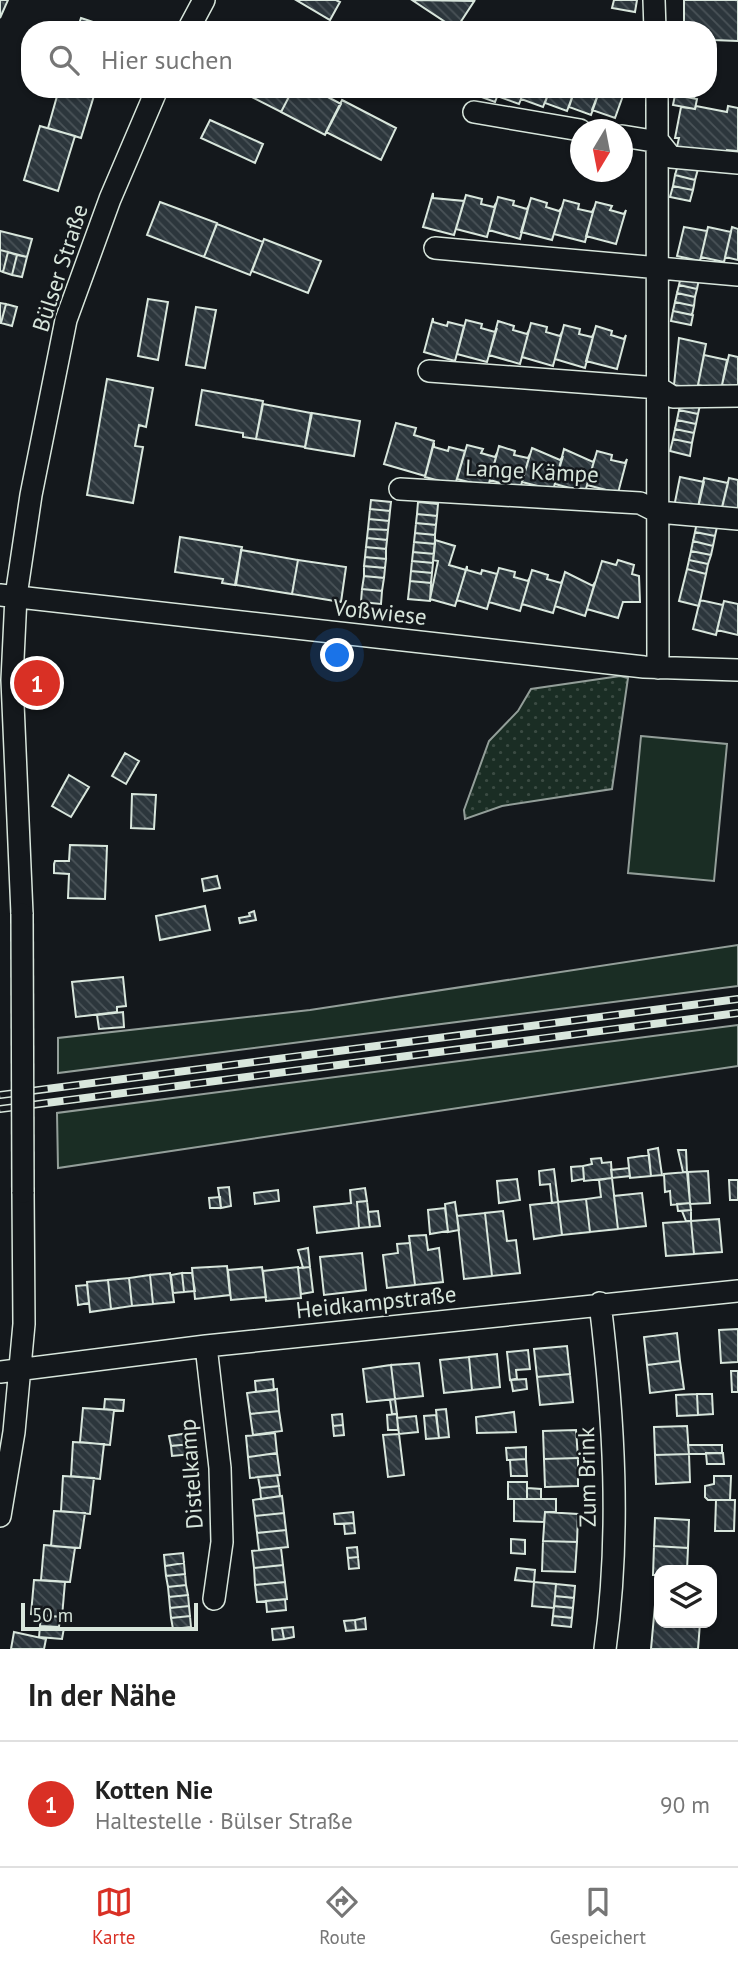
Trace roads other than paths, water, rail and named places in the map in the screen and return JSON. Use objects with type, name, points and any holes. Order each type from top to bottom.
[{"type":"street","points":[[193,21],[204,0]]},
{"type":"street","points":[[654,0],[655,21]]},
{"type":"street","name":"Bülser Straße","points":[[0,1516],[10,1371],[24,1324],[22,914],[8,595],[66,320],[110,199],[153,98]]},
{"type":"street","points":[[657,98],[658,668]]},
{"type":"street","points":[[474,113],[570,128]]},
{"type":"street","points":[[633,138],[659,142],[671,157],[738,163]]},
{"type":"street","points":[[435,248],[738,275]]},
{"type":"street","points":[[429,371],[659,388],[673,397],[738,396]]},
{"type":"street","name":"Lange Kämpe","points":[[400,489],[640,503],[659,512],[738,519]]},
{"type":"street","name":"Voßwiese","points":[[8,595],[658,668],[738,670]]},
{"type":"street","name":"Heidkampstraße","points":[[10,1371],[206,1346],[600,1303],[738,1291]]},
{"type":"street","name":"Zum Brink","points":[[600,1303],[611,1391],[615,1483],[615,1553],[605,1649]]},
{"type":"street","name":"Distelkamp","points":[[206,1346],[220,1468],[222,1542],[214,1599]]},
{"type":"railway","points":[[0,1095],[738,999]]},
{"type":"railway","points":[[0,1109],[738,1013]]},
{"type":"place","name":"Kotten Nie","points":[[37,683]]}]
